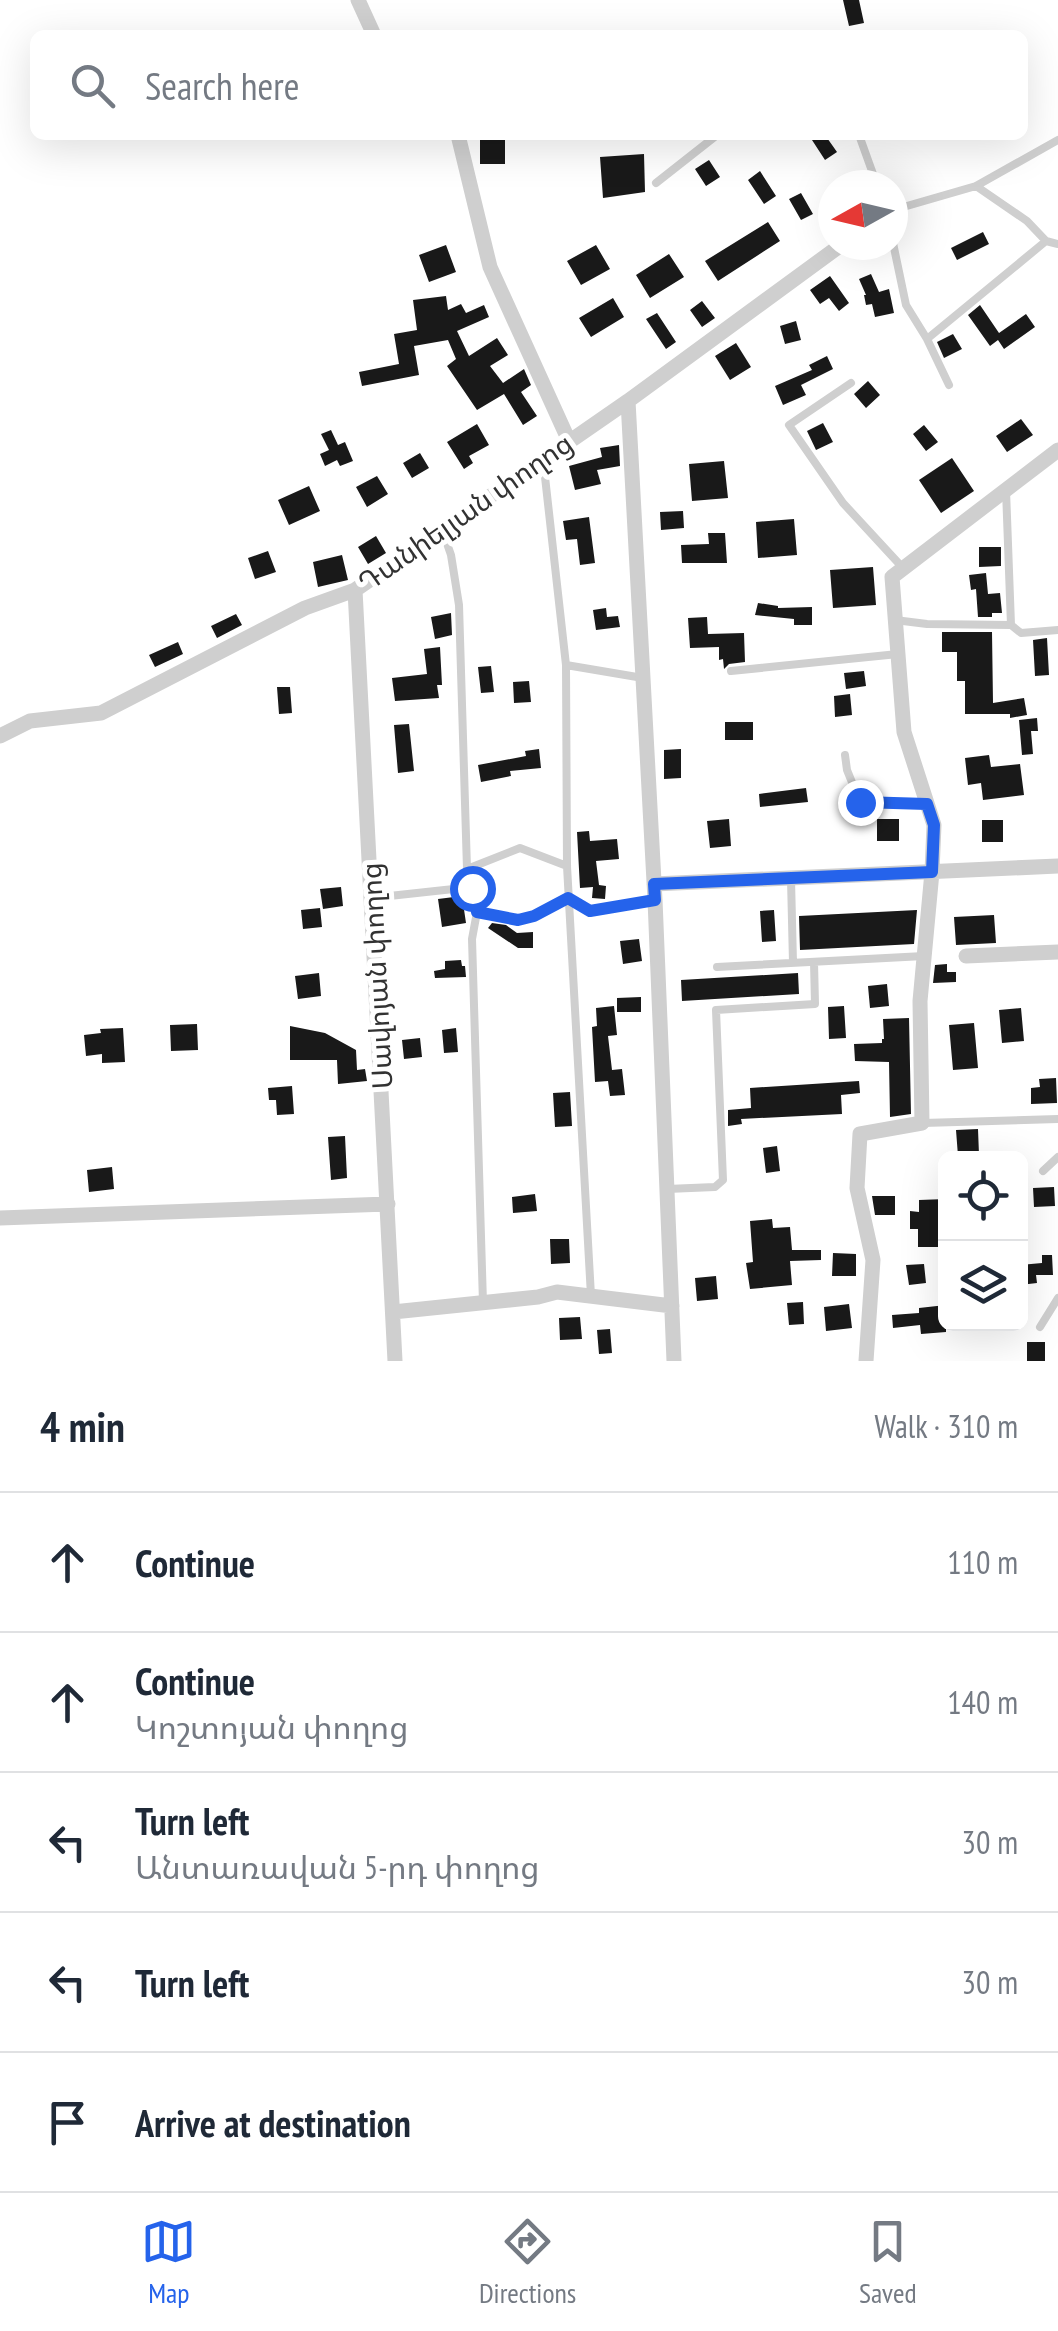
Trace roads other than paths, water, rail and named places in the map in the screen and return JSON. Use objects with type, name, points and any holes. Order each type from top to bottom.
[{"type":"street","points":[[358,0],[372,30]]},
{"type":"street","points":[[459,140],[490,267],[569,441]]},
{"type":"street","name":"Դանիելյան փողոց","points":[[0,736],[30,721],[101,713],[305,608],[355,590],[628,401],[821,260]]},
{"type":"street","points":[[628,401],[674,1361]]},
{"type":"street","points":[[866,1361],[873,1260],[857,1188],[860,1134],[922,1123],[920,1000],[934,825],[904,732],[892,576],[1058,450]]},
{"type":"street","name":"Սավոյան փողոց","points":[[355,590],[396,1361]]},
{"type":"street","points":[[654,892],[791,879],[1058,866]]},
{"type":"street","points":[[966,956],[1058,952]]},
{"type":"street","points":[[0,1218],[388,1204]]},
{"type":"street","points":[[393,1312],[557,1292],[672,1306]]},
{"type":"lane","points":[[656,183],[711,140]]},
{"type":"lane","points":[[862,140],[872,170]]},
{"type":"lane","points":[[908,206],[976,186],[1058,140]]},
{"type":"lane","points":[[976,186],[1027,221],[1046,241],[1058,244]]},
{"type":"lane","points":[[928,339],[1046,241]]},
{"type":"lane","points":[[897,260],[906,306],[928,339],[949,385]]},
{"type":"lane","points":[[851,383],[789,424],[843,503],[903,568]]},
{"type":"lane","points":[[544,458],[566,666],[568,898],[591,1296]]},
{"type":"lane","points":[[1006,490],[1011,625]]},
{"type":"lane","points":[[442,530],[452,555],[459,606],[467,869],[477,912],[472,939],[483,1303]]},
{"type":"lane","points":[[895,620],[1011,625],[1021,633],[1058,630]]},
{"type":"lane","points":[[731,671],[898,654]]},
{"type":"lane","points":[[566,666],[643,678]]},
{"type":"lane","points":[[844,755],[860,802],[927,804]]},
{"type":"lane","points":[[467,869],[520,848],[567,866]]},
{"type":"lane","points":[[791,879],[793,963]]},
{"type":"lane","points":[[372,898],[472,888]]},
{"type":"lane","points":[[568,898],[590,911],[654,892]]},
{"type":"lane","points":[[477,912],[518,920],[568,898]]},
{"type":"lane","points":[[716,967],[924,956]]},
{"type":"lane","points":[[667,1189],[716,1187],[722,1180],[716,1010],[815,1004],[814,962]]},
{"type":"lane","points":[[922,1123],[1058,1120]]},
{"type":"lane","points":[[1042,1171],[1058,1157]]},
{"type":"lane","points":[[1040,1327],[1058,1298]]}]
